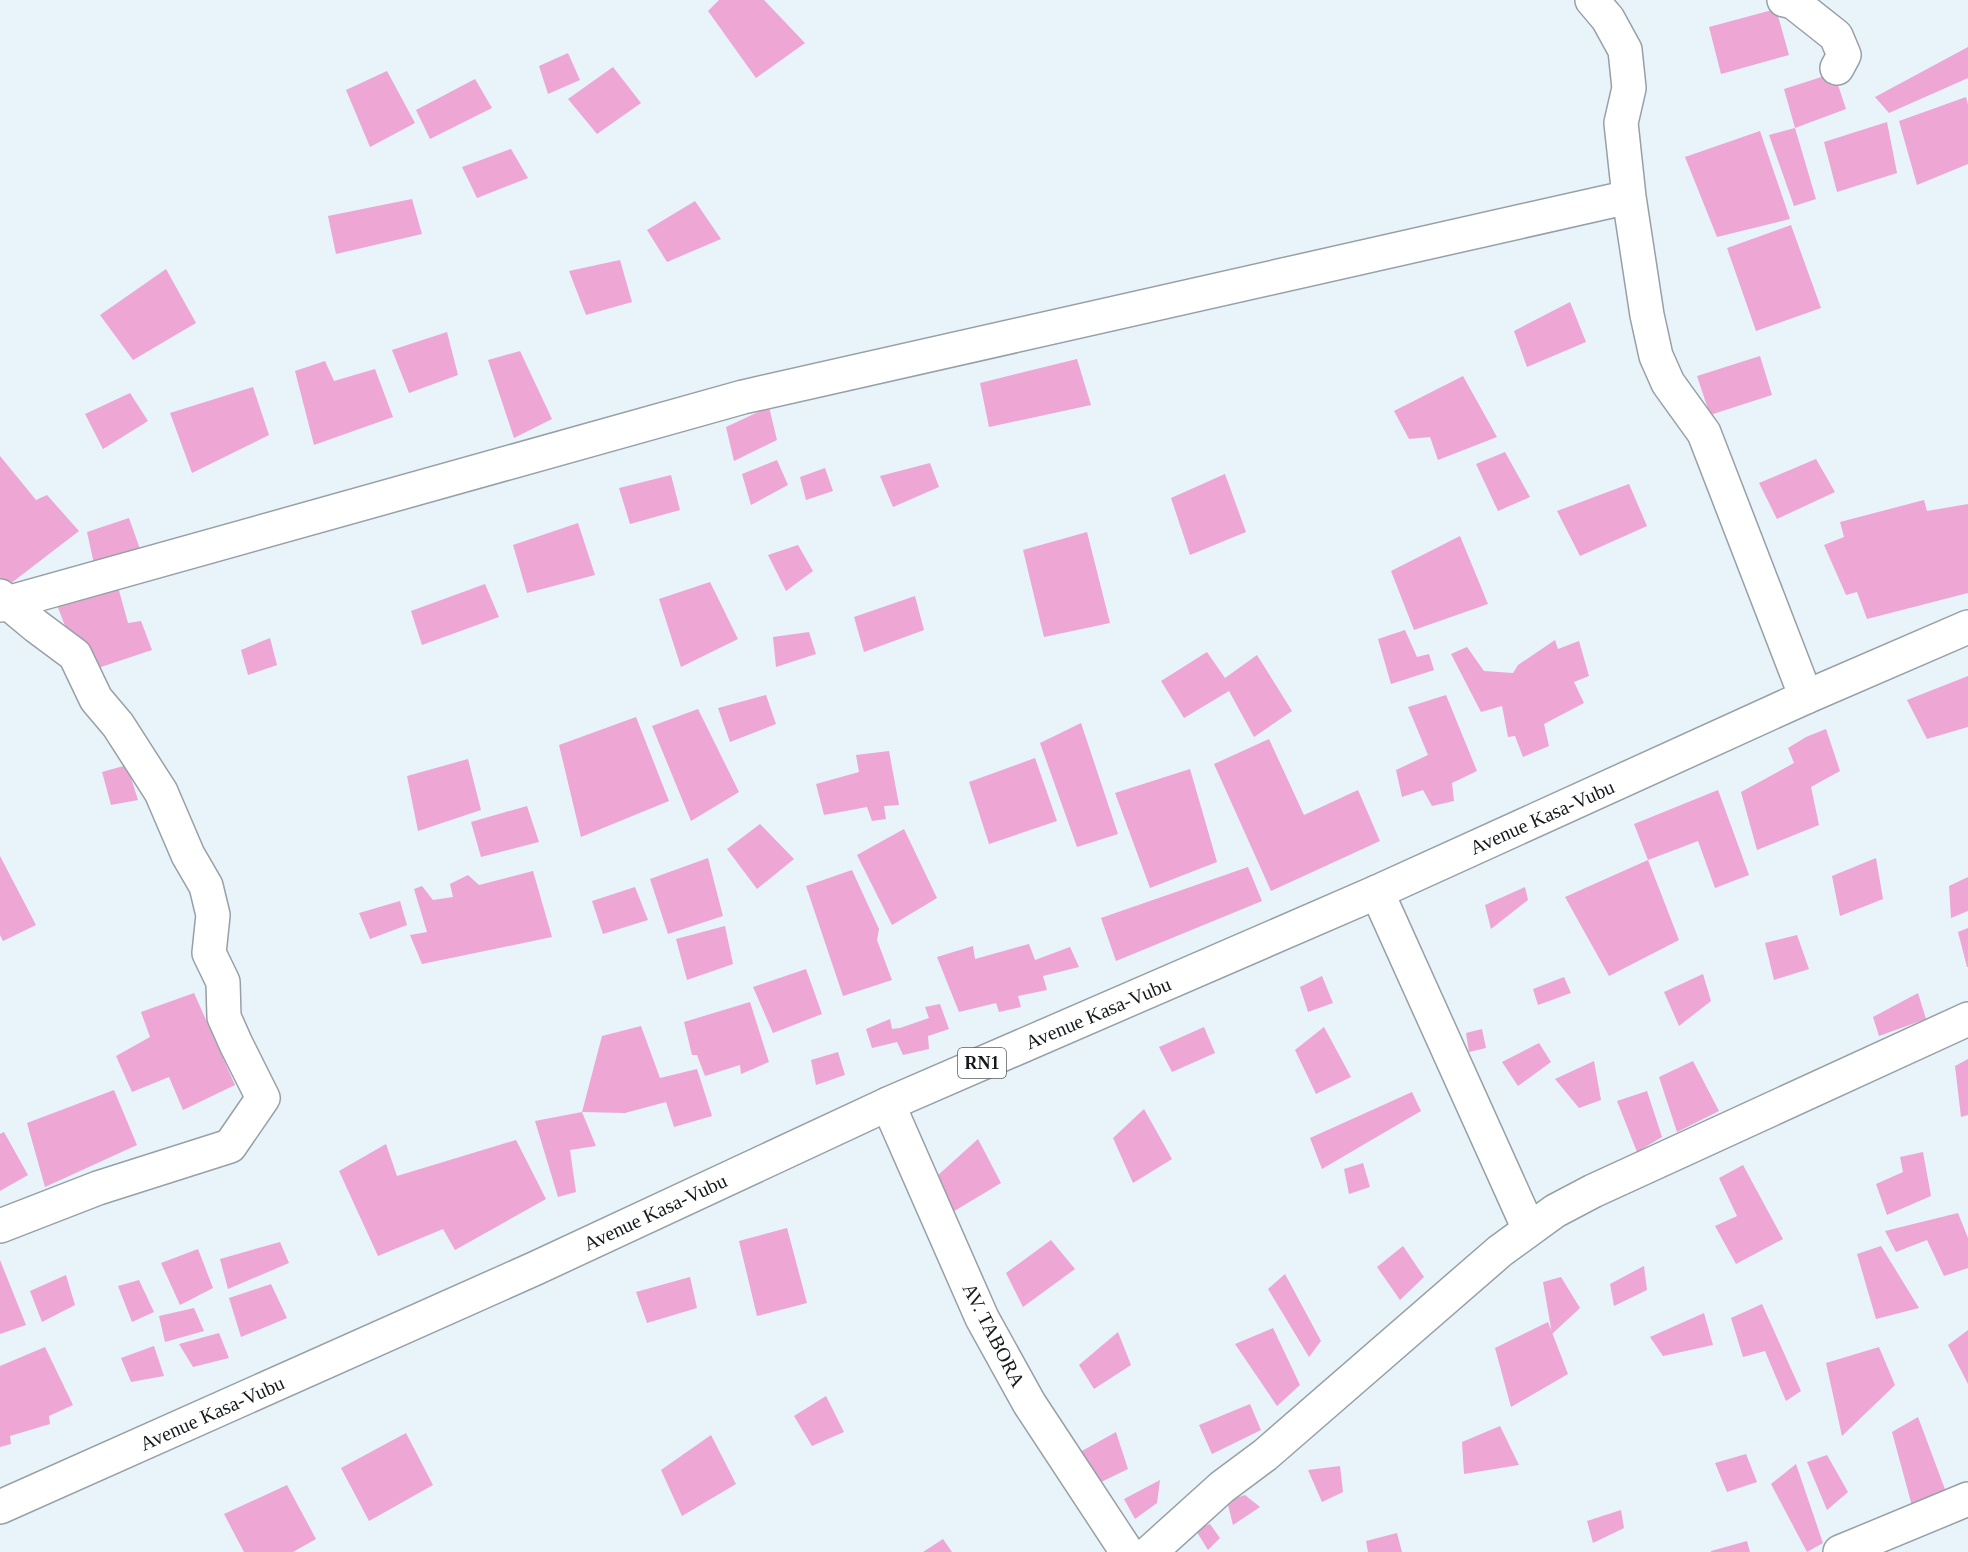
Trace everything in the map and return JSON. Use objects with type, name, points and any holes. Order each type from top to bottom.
[{"type":"main road","points":[[1592,0],[1614,0]]},
{"type":"main road","points":[[1592,0],[1608,19],[1625,50],[1629,88],[1622,123],[1629,197],[1647,315],[1656,356],[1668,383],[1704,433],[1806,697]]},
{"type":"main road","points":[[1784,0],[1793,2],[1836,36],[1844,55],[1837,68]]},
{"type":"main road","points":[[2,601],[743,397],[1629,197]]},
{"type":"main road","points":[[0,1226],[98,1188],[230,1146],[263,1098],[224,1017],[223,982],[209,953],[213,915],[206,886],[188,855],[161,792],[118,725],[96,699],[75,655],[2,601]]},
{"type":"main road","name":"Avenue Kasa-Vubu","points":[[0,1507],[536,1268],[888,1104],[1377,892],[1806,697],[1968,627]]},
{"type":"main road","points":[[1377,892],[1529,1229]]},
{"type":"main road","points":[[1150,1552],[1222,1487],[1282,1440],[1500,1251],[1555,1211],[1593,1191],[1968,1019]]},
{"type":"main road","name":"AV. TABORA","points":[[888,1104],[982,1318],[1029,1403],[1127,1552]]},
{"type":"main road","points":[[1840,1552],[1968,1499]]},
{"type":"building","points":[[719,0],[764,0],[805,43],[756,78],[708,11]]},
{"type":"building","points":[[1776,9],[1789,55],[1721,74],[1709,27]]},
{"type":"building","points":[[1968,47],[1968,78],[1889,113],[1875,97]]},
{"type":"building","points":[[568,53],[580,80],[548,94],[539,66]]},
{"type":"building","points":[[613,67],[641,103],[597,134],[568,99]]},
{"type":"building","points":[[387,71],[415,123],[370,147],[346,90]]},
{"type":"building","points":[[1834,73],[1846,109],[1795,128],[1784,89]]},
{"type":"building","points":[[475,79],[492,108],[430,139],[416,110]]},
{"type":"building","points":[[1966,97],[1968,164],[1917,185],[1899,121]]},
{"type":"building","points":[[1887,122],[1897,173],[1837,192],[1824,142]]},
{"type":"building","points":[[1795,128],[1816,199],[1794,206],[1769,135]]},
{"type":"building","points":[[1760,131],[1790,219],[1717,237],[1685,157]]},
{"type":"building","points":[[511,149],[528,178],[477,198],[462,167]]},
{"type":"building","points":[[412,199],[422,234],[336,254],[328,216]]},
{"type":"building","points":[[695,201],[721,239],[667,262],[647,230]]},
{"type":"building","points":[[1791,225],[1821,308],[1756,331],[1727,248]]},
{"type":"building","points":[[620,260],[632,302],[586,315],[569,271]]},
{"type":"building","points":[[166,269],[196,323],[133,360],[100,315]]},
{"type":"building","points":[[1570,302],[1586,342],[1527,367],[1514,331]]},
{"type":"building","points":[[447,332],[458,375],[409,393],[392,350]]},
{"type":"building","points":[[520,351],[552,419],[514,438],[488,360]]},
{"type":"building","points":[[1760,356],[1772,395],[1710,415],[1697,376]]},
{"type":"building","points":[[1077,359],[1091,405],[989,427],[980,383]]},
{"type":"building","points":[[325,361],[334,381],[375,369],[393,417],[314,445],[295,371]]},
{"type":"building","points":[[1463,376],[1497,437],[1438,460],[1430,437],[1409,439],[1394,411]]},
{"type":"building","points":[[253,387],[269,435],[192,473],[170,413]]},
{"type":"building","points":[[130,393],[148,421],[103,449],[85,414]]},
{"type":"building","points":[[769,407],[777,440],[734,461],[726,427]]},
{"type":"building","points":[[1505,452],[1530,497],[1498,511],[1476,464]]},
{"type":"building","points":[[0,456],[36,500],[47,495],[79,531],[10,584],[0,578]]},
{"type":"building","points":[[1816,459],[1835,492],[1777,519],[1759,483]]},
{"type":"building","points":[[777,460],[788,485],[751,505],[742,474]]},
{"type":"building","points":[[930,463],[939,487],[893,507],[880,476]]},
{"type":"building","points":[[825,468],[833,491],[806,500],[800,477]]},
{"type":"building","points":[[1225,474],[1246,532],[1190,555],[1171,498]]},
{"type":"building","points":[[671,475],[680,510],[630,524],[619,488]]},
{"type":"building","points":[[1629,484],[1647,526],[1580,556],[1557,511]]},
{"type":"building","points":[[1924,500],[1927,511],[1968,504],[1968,593],[1867,619],[1857,592],[1846,595],[1824,545],[1844,537],[1840,522]]},
{"type":"building","points":[[129,518],[140,549],[94,564],[87,532]]},
{"type":"building","points":[[578,523],[595,575],[527,593],[513,545]]},
{"type":"building","points":[[1087,532],[1110,623],[1044,637],[1023,550]]},
{"type":"building","points":[[1460,536],[1488,604],[1414,630],[1391,571]]},
{"type":"building","points":[[798,545],[813,571],[786,591],[768,555]]},
{"type":"building","points":[[710,582],[738,639],[681,667],[659,599]]},
{"type":"building","points":[[485,584],[499,617],[422,645],[411,611]]},
{"type":"building","points":[[118,587],[128,623],[141,621],[152,650],[95,669],[85,641],[72,644],[57,605]]},
{"type":"building","points":[[915,596],[924,630],[864,652],[854,617]]},
{"type":"building","points":[[1405,630],[1417,657],[1429,654],[1434,670],[1391,684],[1378,639]]},
{"type":"building","points":[[809,632],[816,654],[776,667],[773,637]]},
{"type":"building","points":[[270,638],[277,665],[248,675],[241,650]]},
{"type":"building","points":[[1555,640],[1558,649],[1579,641],[1589,676],[1574,682],[1584,703],[1544,724],[1549,746],[1523,757],[1515,736],[1508,737],[1502,706],[1481,712],[1451,654],[1467,647],[1484,671],[1513,673],[1518,665]]},
{"type":"building","points":[[1207,652],[1225,678],[1257,655],[1292,711],[1254,737],[1229,691],[1184,718],[1161,681]]},
{"type":"building","points":[[1968,676],[1968,727],[1927,739],[1907,700]]},
{"type":"building","points":[[766,695],[776,724],[730,742],[718,708]]},
{"type":"building","points":[[1446,695],[1477,771],[1452,783],[1454,801],[1432,806],[1423,790],[1402,797],[1396,770],[1428,755],[1408,707]]},
{"type":"building","points":[[698,709],[739,792],[691,821],[652,726]]},
{"type":"building","points":[[636,717],[669,801],[581,837],[559,745]]},
{"type":"building","points":[[1081,723],[1118,834],[1077,847],[1040,743]]},
{"type":"building","points":[[1826,729],[1840,771],[1811,787],[1819,825],[1757,850],[1741,792],[1794,763],[1788,748]]},
{"type":"building","points":[[1269,739],[1304,815],[1358,790],[1380,841],[1271,891],[1214,764]]},
{"type":"building","points":[[889,751],[899,805],[884,806],[886,819],[872,821],[867,807],[824,815],[816,784],[859,772],[856,755]]},
{"type":"building","points":[[1035,758],[1057,821],[989,844],[969,782]]},
{"type":"building","points":[[468,759],[481,810],[418,831],[407,776]]},
{"type":"building","points":[[127,765],[138,800],[111,805],[102,772]]},
{"type":"building","points":[[1190,769],[1217,862],[1150,888],[1115,793]]},
{"type":"building","points":[[1718,790],[1749,875],[1715,888],[1698,841],[1648,860],[1634,824]]},
{"type":"building","points":[[527,806],[539,842],[481,857],[471,822]]},
{"type":"building","points":[[760,824],[794,859],[757,889],[727,849]]},
{"type":"building","points":[[904,829],[937,898],[892,925],[857,855]]},
{"type":"building","points":[[0,856],[36,925],[3,941],[0,935]]},
{"type":"building","points":[[708,858],[723,916],[668,934],[650,879]]},
{"type":"building","points":[[1876,858],[1883,899],[1840,916],[1832,876]]},
{"type":"building","points":[[1648,860],[1679,940],[1609,976],[1565,897]]},
{"type":"building","points":[[1248,867],[1262,901],[1116,961],[1101,918]]},
{"type":"building","points":[[852,870],[879,929],[877,940],[892,980],[843,996],[806,886]]},
{"type":"building","points":[[533,871],[552,937],[422,964],[410,935],[427,932],[414,889],[422,886],[433,900],[453,897],[450,884],[468,875],[479,885]]},
{"type":"building","points":[[1968,877],[1968,911],[1951,918],[1949,886]]},
{"type":"building","points":[[635,887],[648,920],[603,934],[592,901]]},
{"type":"building","points":[[1525,887],[1528,900],[1491,929],[1485,905]]},
{"type":"building","points":[[400,901],[407,925],[370,939],[359,913]]},
{"type":"building","points":[[725,926],[733,964],[687,980],[676,939]]},
{"type":"building","points":[[1968,928],[1968,967],[1967,967],[1958,932]]},
{"type":"building","points":[[1797,935],[1809,969],[1774,980],[1765,943]]},
{"type":"building","points":[[1029,944],[1035,960],[1070,947],[1079,967],[1043,976],[1047,990],[1018,996],[1021,1007],[999,1012],[996,1003],[959,1012],[937,957],[973,946],[975,959]]},
{"type":"building","points":[[806,969],[822,1014],[773,1033],[753,987]]},
{"type":"building","points":[[1703,974],[1711,1001],[1679,1026],[1664,992]]},
{"type":"building","points":[[1322,976],[1333,1003],[1308,1012],[1300,987]]},
{"type":"building","points":[[1564,977],[1571,993],[1538,1005],[1533,989]]},
{"type":"building","points":[[194,993],[235,1085],[183,1110],[169,1077],[132,1092],[116,1056],[150,1037],[141,1012]]},
{"type":"building","points":[[1918,993],[1926,1019],[1879,1036],[1873,1017]]},
{"type":"building","points":[[750,1002],[769,1062],[741,1074],[740,1065],[705,1076],[697,1055],[692,1055],[684,1022]]},
{"type":"building","points":[[940,1004],[949,1029],[928,1036],[929,1049],[903,1055],[897,1042],[872,1048],[866,1029],[890,1019],[892,1029],[900,1028],[929,1018],[925,1007]]},
{"type":"building","points":[[641,1026],[660,1078],[697,1069],[712,1116],[674,1127],[666,1102],[625,1113],[582,1112],[602,1036]]},
{"type":"building","points":[[1204,1027],[1215,1053],[1172,1072],[1159,1047]]},
{"type":"building","points":[[1324,1027],[1351,1077],[1316,1094],[1295,1050]]},
{"type":"building","points":[[1482,1029],[1486,1048],[1469,1052],[1466,1033]]},
{"type":"building","points":[[1539,1043],[1551,1062],[1518,1086],[1502,1062]]},
{"type":"building","points":[[838,1052],[845,1075],[816,1085],[811,1060]]},
{"type":"building","points":[[1968,1059],[1968,1115],[1961,1117],[1955,1066]]},
{"type":"building","points":[[1594,1061],[1601,1100],[1579,1108],[1555,1079]]},
{"type":"building","points":[[1693,1061],[1719,1111],[1677,1132],[1659,1077]]},
{"type":"building","points":[[114,1090],[137,1145],[45,1187],[27,1123]]},
{"type":"building","points":[[1647,1091],[1662,1137],[1637,1152],[1617,1101]]},
{"type":"building","points":[[1412,1092],[1421,1111],[1322,1169],[1310,1138]]},
{"type":"building","points":[[1144,1109],[1172,1159],[1133,1183],[1113,1138]]},
{"type":"building","points":[[582,1112],[596,1146],[570,1150],[576,1192],[558,1197],[535,1121]]},
{"type":"building","points":[[4,1132],[28,1175],[0,1191],[0,1134]]},
{"type":"building","points":[[978,1139],[1001,1183],[951,1213],[926,1186]]},
{"type":"building","points":[[516,1140],[546,1199],[455,1250],[443,1229],[378,1256],[339,1171],[386,1144],[397,1176]]},
{"type":"building","points":[[1923,1152],[1931,1196],[1887,1215],[1876,1184],[1903,1172],[1900,1157]]},
{"type":"building","points":[[1363,1163],[1370,1187],[1349,1194],[1344,1169]]},
{"type":"building","points":[[1743,1165],[1783,1239],[1736,1264],[1715,1226],[1737,1216],[1719,1178]]},
{"type":"building","points":[[1958,1213],[1968,1238],[1968,1268],[1944,1276],[1927,1240],[1896,1252],[1885,1231]]},
{"type":"building","points":[[787,1228],[807,1303],[757,1316],[739,1241]]},
{"type":"building","points":[[1051,1240],[1075,1269],[1023,1307],[1006,1273]]},
{"type":"building","points":[[280,1242],[289,1263],[228,1289],[220,1259]]},
{"type":"building","points":[[1403,1246],[1424,1277],[1400,1300],[1377,1267]]},
{"type":"building","points":[[1881,1246],[1919,1308],[1876,1319],[1857,1254]]},
{"type":"building","points":[[198,1249],[213,1288],[180,1305],[161,1263]]},
{"type":"building","points":[[0,1260],[26,1325],[0,1334]]},
{"type":"building","points":[[1644,1266],[1647,1290],[1614,1306],[1610,1284]]},
{"type":"building","points":[[1285,1274],[1321,1341],[1309,1357],[1268,1289]]},
{"type":"building","points":[[66,1275],[75,1305],[42,1322],[30,1291]]},
{"type":"building","points":[[690,1277],[697,1308],[647,1323],[636,1292]]},
{"type":"building","points":[[1561,1277],[1580,1308],[1552,1334],[1543,1282]]},
{"type":"building","points":[[139,1280],[154,1312],[132,1322],[118,1286]]},
{"type":"building","points":[[271,1284],[287,1318],[241,1337],[229,1298]]},
{"type":"building","points":[[1762,1304],[1801,1391],[1786,1401],[1765,1351],[1743,1357],[1731,1318]]},
{"type":"building","points":[[194,1308],[204,1331],[165,1342],[159,1316]]},
{"type":"building","points":[[1704,1313],[1713,1345],[1663,1356],[1650,1337]]},
{"type":"building","points":[[1548,1322],[1568,1374],[1511,1407],[1495,1348]]},
{"type":"building","points":[[1273,1328],[1300,1385],[1277,1406],[1235,1344]]},
{"type":"building","points":[[1968,1330],[1968,1384],[1948,1345]]},
{"type":"building","points":[[1118,1332],[1131,1365],[1094,1389],[1079,1365]]},
{"type":"building","points":[[219,1333],[229,1358],[193,1367],[179,1344]]},
{"type":"building","points":[[154,1346],[164,1376],[131,1382],[121,1358]]},
{"type":"building","points":[[45,1347],[73,1405],[49,1416],[50,1424],[10,1436],[11,1444],[0,1447],[0,1366]]},
{"type":"building","points":[[1879,1347],[1895,1385],[1842,1436],[1826,1363]]},
{"type":"building","points":[[826,1396],[844,1432],[812,1446],[794,1416]]},
{"type":"building","points":[[1250,1404],[1261,1430],[1212,1454],[1199,1425]]},
{"type":"building","points":[[1918,1417],[1946,1492],[1912,1506],[1892,1432]]},
{"type":"building","points":[[1500,1426],[1519,1465],[1464,1474],[1462,1442]]},
{"type":"building","points":[[1116,1432],[1128,1469],[1093,1486],[1080,1452]]},
{"type":"building","points":[[406,1433],[433,1485],[369,1521],[341,1468]]},
{"type":"building","points":[[711,1435],[736,1484],[682,1516],[661,1470]]},
{"type":"building","points":[[1746,1454],[1757,1482],[1727,1492],[1715,1463]]},
{"type":"building","points":[[1827,1455],[1848,1492],[1827,1510],[1807,1462]]},
{"type":"building","points":[[1796,1464],[1823,1543],[1807,1552],[1771,1484]]},
{"type":"building","points":[[1340,1466],[1343,1492],[1322,1502],[1308,1470]]},
{"type":"building","points":[[1160,1480],[1157,1503],[1135,1519],[1124,1499]]},
{"type":"building","points":[[287,1485],[316,1539],[293,1552],[244,1552],[224,1514]]},
{"type":"building","points":[[1245,1495],[1260,1507],[1233,1525],[1227,1501]]},
{"type":"building","points":[[1621,1510],[1624,1528],[1593,1543],[1587,1521]]},
{"type":"building","points":[[1210,1524],[1220,1538],[1208,1550],[1195,1529]]},
{"type":"building","points":[[1397,1533],[1402,1552],[1368,1552],[1366,1541]]},
{"type":"building","points":[[943,1539],[952,1552],[923,1552]]},
{"type":"building","points":[[1747,1541],[1750,1552],[1711,1552],[1711,1551]]}]
